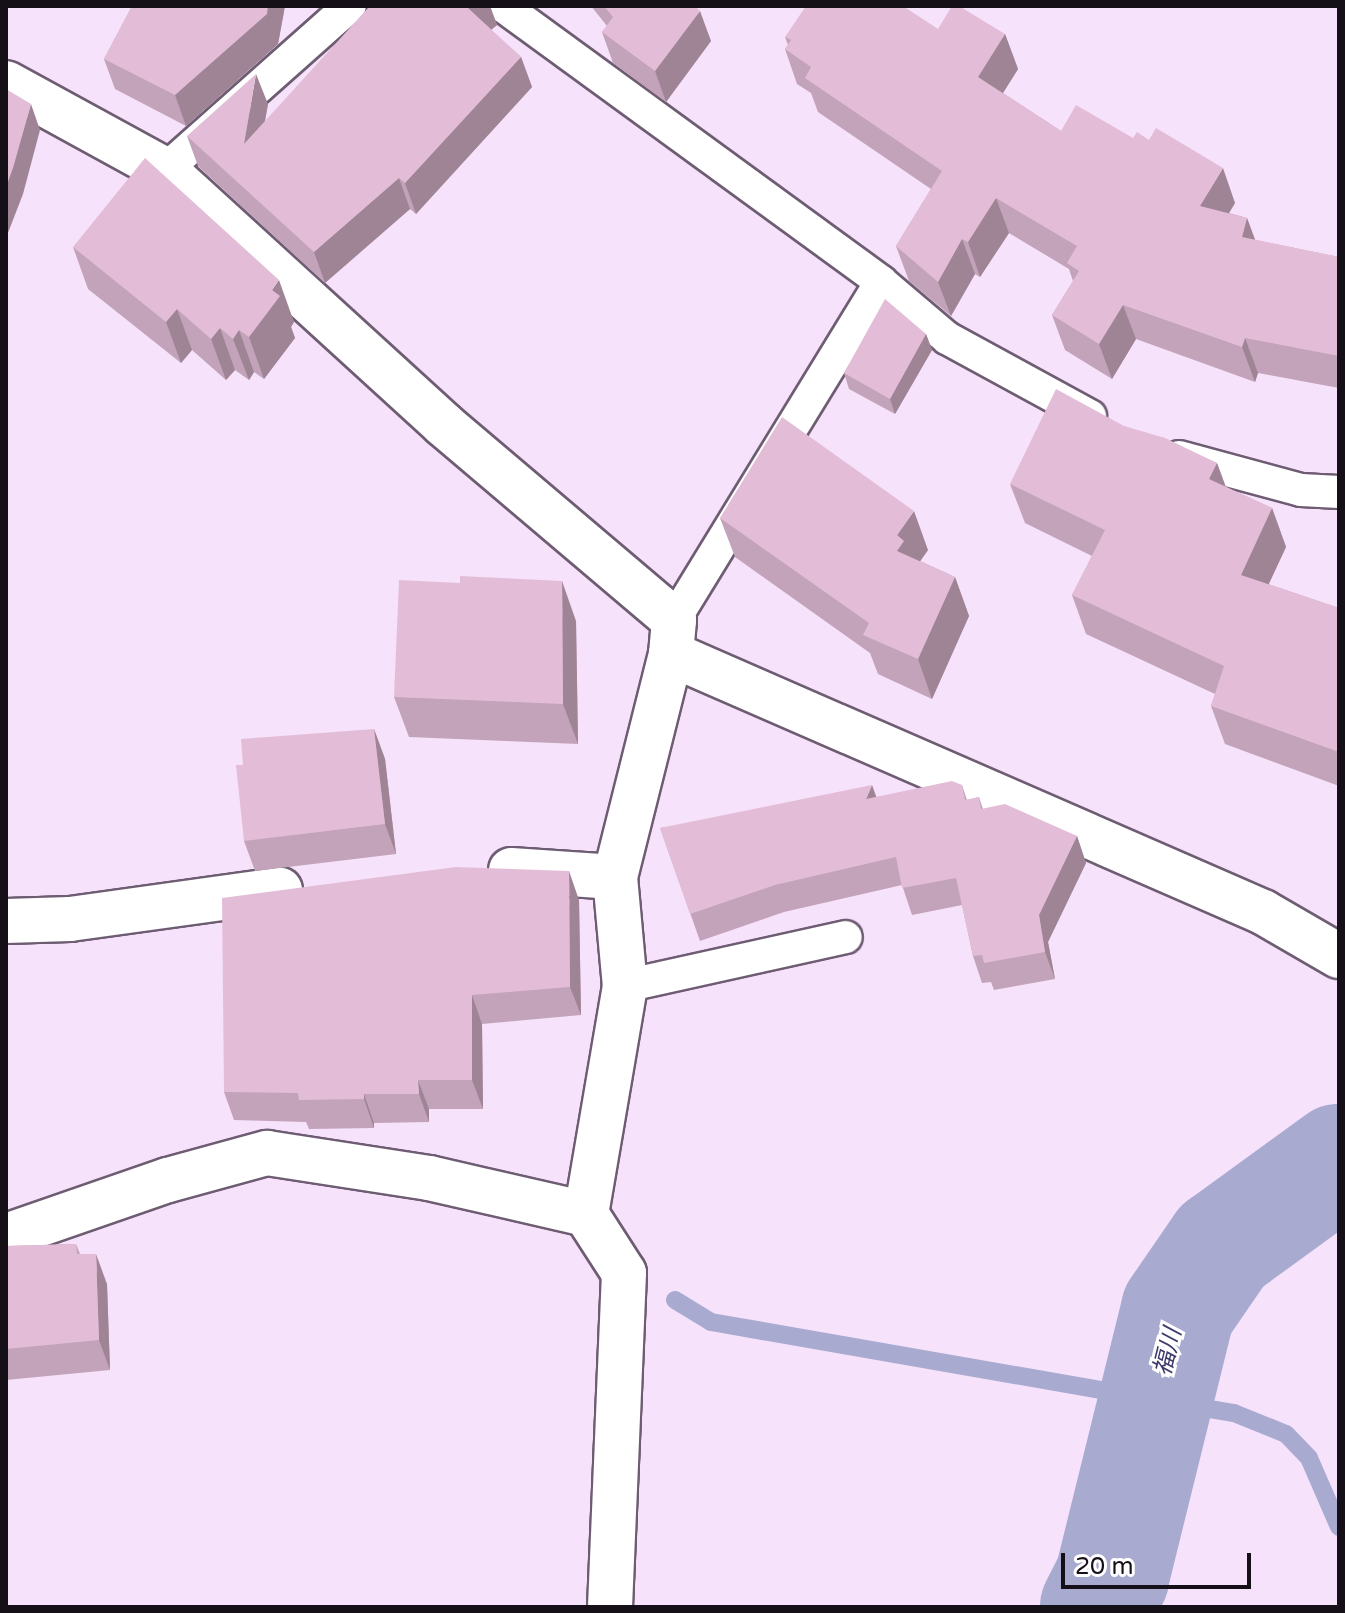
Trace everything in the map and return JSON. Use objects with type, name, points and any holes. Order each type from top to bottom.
[{"type":"street","points":[[6,83],[165,170],[672,637],[1263,912],[1339,956]]},
{"type":"street","points":[[610,1607],[624,1273],[586,1214],[625,986],[615,877],[672,637]]},
{"type":"street","points":[[469,869],[615,877]]},
{"type":"street","points":[[6,921],[70,919],[316,886]]},
{"type":"street","points":[[6,1236],[267,1153],[429,1178],[586,1214]]},
{"type":"lane","points":[[165,170],[350,6]]},
{"type":"lane","points":[[503,6],[881,282],[947,338],[1134,440],[1301,490],[1339,492]]},
{"type":"lane","points":[[672,637],[881,282]]},
{"type":"lane","points":[[625,986],[846,937]]},
{"type":"building","points":[[132,6],[268,6],[267,14],[175,95],[104,59]]},
{"type":"building","points":[[370,6],[472,6],[468,8],[521,57],[405,183],[399,178],[314,252],[187,136],[256,74],[244,144]]},
{"type":"building","points":[[604,6],[695,6],[700,11],[655,71],[602,32],[613,17]]},
{"type":"building","points":[[806,6],[903,6],[938,29],[952,6],[959,6],[1005,34],[978,77],[1061,131],[1076,105],[1133,138],[1137,132],[1149,140],[1156,128],[1223,168],[1200,206],[1247,218],[1242,237],[1339,257],[1339,356],[1245,338],[1242,347],[1123,305],[1099,344],[1052,315],[1079,271],[1067,263],[1077,246],[996,198],[968,242],[962,239],[938,282],[896,246],[942,171],[805,78],[811,67],[785,49],[791,40],[785,37]]},
{"type":"building","points":[[6,89],[31,104],[6,187]]},
{"type":"building","points":[[145,158],[279,280],[272,290],[280,296],[249,337],[239,330],[233,339],[220,328],[211,339],[177,309],[166,322],[73,247]]},
{"type":"building","points":[[885,299],[926,334],[890,399],[844,373]]},
{"type":"building","points":[[1056,389],[1124,426],[1165,438],[1217,463],[1209,479],[1272,508],[1241,575],[1339,608],[1339,752],[1211,706],[1224,666],[1072,595],[1105,530],[1010,484]]},
{"type":"building","points":[[782,417],[914,511],[897,535],[904,541],[897,551],[955,577],[918,659],[863,635],[869,623],[720,518]]},
{"type":"building","points":[[460,576],[562,581],[563,704],[394,697],[399,580],[460,583]]},
{"type":"building","points":[[374,729],[385,824],[244,841],[236,765],[243,765],[241,739]]},
{"type":"building","points":[[952,781],[962,785],[965,800],[979,797],[981,809],[1005,804],[1077,836],[1039,915],[1045,952],[984,963],[982,955],[973,956],[956,878],[902,888],[896,857],[775,885],[690,914],[660,828],[872,785],[866,799]]},
{"type":"building","points":[[456,867],[569,871],[570,987],[472,995],[472,1080],[418,1080],[419,1094],[364,1094],[364,1099],[299,1100],[298,1093],[224,1092],[222,898]]},
{"type":"building","points":[[76,1244],[77,1254],[96,1254],[99,1340],[6,1349],[6,1246]]},
{"type":"waterway","name":"福川","points":[[1097,1607],[1112,1577],[1178,1310],[1222,1246],[1339,1161]]},
{"type":"waterway","points":[[675,1300],[711,1322],[1129,1395]]},
{"type":"waterway","points":[[1180,1404],[1234,1413],[1286,1434],[1309,1458],[1339,1527]]}]
